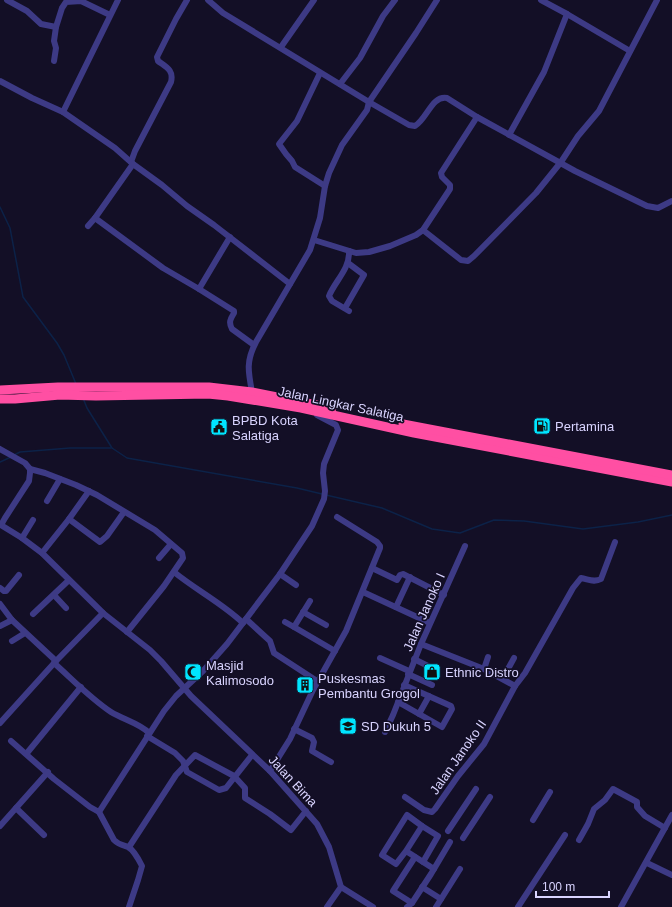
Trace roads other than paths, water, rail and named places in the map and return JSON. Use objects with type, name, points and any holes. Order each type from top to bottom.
[{"type":"highway","name":"Jalan Lingkar Salatiga","points":[[95,392],[209,387],[252,392],[272,399]]},
{"type":"highway","name":"Jalan Lingkar Salatiga","points":[[0,390],[208,394],[272,399],[672,475]]},
{"type":"highway","name":"Jalan Lingkar Salatiga","points":[[0,398],[59,391]]},
{"type":"highway","name":"Jalan Lingkar Salatiga","points":[[301,405],[414,433],[672,482]]},
{"type":"street","points":[[7,0],[27,11],[41,24],[56,28]]},
{"type":"street","points":[[63,112],[118,0]]},
{"type":"street","points":[[88,226],[132,163],[135,151],[171,82],[172,74],[158,61],[157,57],[187,0]]},
{"type":"street","points":[[208,0],[224,12],[320,73],[412,126],[415,126],[420,122],[437,99],[444,98],[452,100],[477,117],[561,162],[574,171],[647,206],[658,208],[672,201]]},
{"type":"street","points":[[281,47],[314,0]]},
{"type":"street","points":[[340,84],[360,58],[395,0]]},
{"type":"street","points":[[252,392],[248,363],[250,354],[290,284],[306,260],[314,240],[320,218],[325,186],[336,155],[348,135],[367,110],[369,102],[437,0]]},
{"type":"street","points":[[541,0],[630,51]]},
{"type":"street","points":[[423,230],[461,260],[468,261],[527,204],[561,162],[578,136],[598,111],[657,0]]},
{"type":"street","points":[[54,61],[56,48],[54,41],[56,28],[64,4],[70,1],[82,1],[110,15]]},
{"type":"street","points":[[509,135],[544,72],[567,14]]},
{"type":"street","points":[[320,73],[297,121],[279,144],[292,160],[295,168],[325,186]]},
{"type":"street","points":[[0,81],[63,112],[115,148],[132,163],[290,284]]},
{"type":"street","points":[[314,240],[349,251],[362,253],[379,250],[405,240],[423,230],[451,187],[442,177],[442,172],[477,117]]},
{"type":"street","points":[[95,218],[163,268],[234,311],[230,320],[232,329],[254,345]]},
{"type":"street","points":[[199,289],[230,237]]},
{"type":"street","points":[[348,263],[364,275],[347,310],[332,301],[329,296],[348,263],[349,251]]},
{"type":"street","points":[[99,812],[164,711],[176,696],[185,690],[215,658],[245,621],[280,574],[312,526],[324,499],[324,464],[338,430],[336,425],[332,422],[301,405]]},
{"type":"street","points":[[0,449],[25,463],[30,469],[45,472],[88,491],[141,520],[180,551],[183,556],[174,572],[127,632]]},
{"type":"street","points":[[1,526],[4,518],[29,481],[30,469]]},
{"type":"street","points":[[48,501],[60,479]]},
{"type":"street","points":[[42,553],[70,519],[88,491]]},
{"type":"street","points":[[70,519],[100,542],[107,536],[124,512]]},
{"type":"street","points":[[270,771],[281,754],[313,690],[346,631],[380,548],[379,544],[337,517]]},
{"type":"street","points":[[22,538],[33,520]]},
{"type":"street","name":"Jalan Bima","points":[[1,526],[22,538],[42,553],[102,613],[158,658],[185,690],[270,771],[317,824],[329,847],[340,887]]},
{"type":"street","points":[[421,644],[484,669],[503,678],[515,686],[526,673],[579,579],[581,578],[597,581],[601,579],[616,542]]},
{"type":"street","points":[[159,558],[171,544]]},
{"type":"street","name":"Jalan Janoko I","points":[[385,732],[414,659],[465,546]]},
{"type":"street","points":[[372,568],[397,580],[401,574],[410,577],[444,595]]},
{"type":"street","points":[[174,572],[203,594],[245,621],[270,641],[274,654],[318,681]]},
{"type":"street","points":[[280,574],[296,586]]},
{"type":"street","points":[[0,588],[6,591],[19,575]]},
{"type":"street","points":[[396,607],[410,577]]},
{"type":"street","points":[[33,614],[70,580]]},
{"type":"street","points":[[363,592],[430,623]]},
{"type":"street","points":[[54,594],[66,608]]},
{"type":"street","points":[[294,627],[310,601]]},
{"type":"street","points":[[0,604],[12,620],[81,687],[112,713],[146,730],[148,735],[175,753],[183,761],[185,770],[190,774],[219,790],[226,788],[252,755]]},
{"type":"street","points":[[303,612],[326,625]]},
{"type":"street","points":[[0,723],[102,613]]},
{"type":"street","points":[[0,626],[12,620]]},
{"type":"street","points":[[285,622],[335,651]]},
{"type":"street","points":[[12,641],[25,633]]},
{"type":"street","points":[[484,669],[488,657]]},
{"type":"street","points":[[380,658],[432,685]]},
{"type":"street","points":[[503,678],[514,658]]},
{"type":"street","points":[[414,659],[436,670]]},
{"type":"street","points":[[398,702],[442,728],[452,707],[404,685]]},
{"type":"street","name":"Jalan Janoko II","points":[[405,797],[427,811],[434,811],[458,776],[484,744],[515,686]]},
{"type":"street","points":[[27,753],[81,687]]},
{"type":"street","points":[[419,714],[429,696]]},
{"type":"street","points":[[0,712],[6,716]]},
{"type":"street","points":[[294,729],[312,738],[314,742],[312,752],[331,762]]},
{"type":"street","points":[[11,741],[90,807],[99,812],[117,844],[129,847],[135,854],[142,866],[129,907]]},
{"type":"street","points":[[129,847],[176,775],[193,756],[197,755],[234,776],[244,788],[245,798],[291,830],[306,811]]},
{"type":"street","points":[[0,826],[48,772]]},
{"type":"street","points":[[448,831],[476,789]]},
{"type":"street","points":[[579,840],[594,809],[605,800],[613,789],[637,802],[637,807],[645,816],[665,828]]},
{"type":"street","points":[[533,820],[550,792]]},
{"type":"street","points":[[463,838],[490,797]]},
{"type":"street","points":[[16,808],[44,835]]},
{"type":"street","points":[[621,907],[672,815]]},
{"type":"street","points":[[422,826],[396,864],[382,855],[407,816],[438,836],[422,862]]},
{"type":"street","points":[[518,907],[565,835]]},
{"type":"street","points":[[410,906],[450,842]]},
{"type":"street","points":[[406,851],[434,869]]},
{"type":"street","points":[[415,857],[393,891],[410,906],[418,907]]},
{"type":"street","points":[[647,862],[672,875]]},
{"type":"street","points":[[436,907],[460,869]]},
{"type":"street","points":[[327,907],[340,887],[373,907]]},
{"type":"street","points":[[422,887],[441,899]]},
{"type":"waterway","points":[[0,207],[10,228],[23,297],[57,343],[64,355],[76,384]]},
{"type":"waterway","points":[[83,398],[87,408],[112,448],[127,458],[297,488],[322,494]]},
{"type":"waterway","points":[[14,455],[20,452],[70,448],[111,448]]},
{"type":"waterway","points":[[0,462],[11,457]]},
{"type":"waterway","points":[[326,495],[382,508],[432,529],[460,533],[494,520],[524,521],[583,529],[638,522],[672,515]]},
{"type":"place","name":"Pertamina","points":[[542,426]]},
{"type":"place","name":"BPBD Kota Salatiga","points":[[219,427]]},
{"type":"place","name":"Masjid Kalimosodo","points":[[193,672]]},
{"type":"place","name":"Ethnic Distro","points":[[432,672]]},
{"type":"place","name":"Puskesmas Pembantu Grogol","points":[[305,685]]},
{"type":"place","name":"SD Dukuh 5","points":[[348,726]]}]
